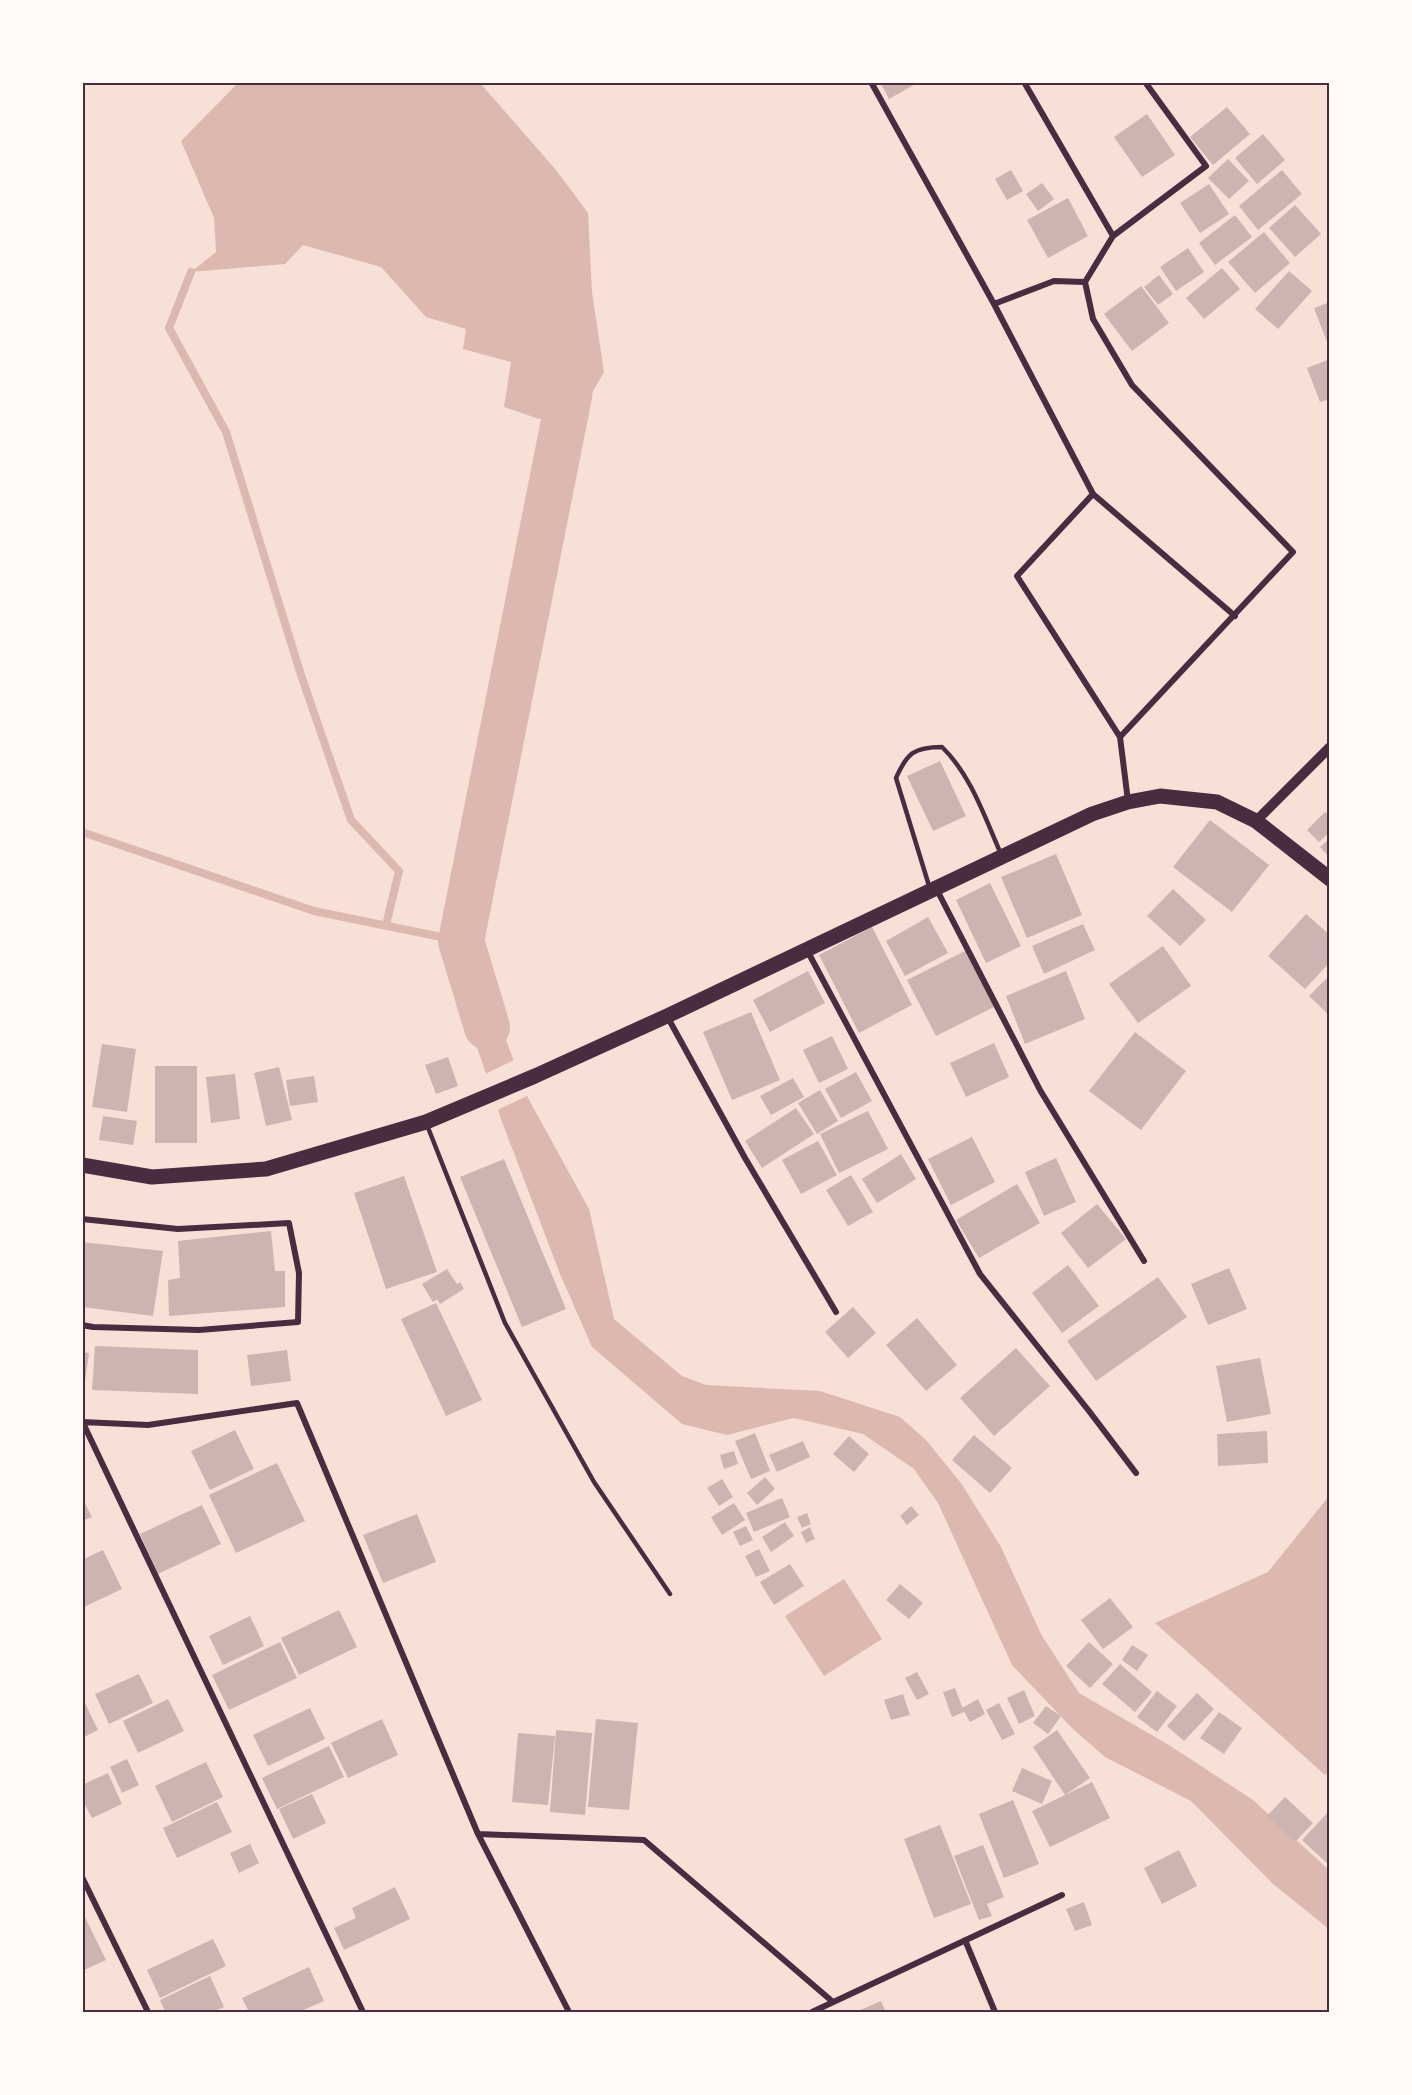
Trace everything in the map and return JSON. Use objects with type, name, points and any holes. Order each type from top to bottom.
[{"type":"main road","points":[[82,1165],[152,1176],[266,1169],[426,1122],[535,1076],[666,1016],[1092,814],[1128,802],[1161,796],[1217,802],[1256,821],[1329,879]]},
{"type":"street","points":[[871,82],[994,304],[1093,494],[1235,616]]},
{"type":"street","points":[[1024,82],[1113,236]]},
{"type":"street","points":[[1120,737],[1293,552],[1132,384],[1093,319],[1085,282],[1113,236],[1206,166],[1146,82]]},
{"type":"street","points":[[994,304],[1054,281],[1085,282]]},
{"type":"street","points":[[1093,494],[1017,576],[1120,737],[1128,802]]},
{"type":"street","points":[[1256,821],[1329,747]]},
{"type":"street","points":[[933,889],[1040,1090],[1144,1262]]},
{"type":"street","points":[[806,948],[980,1274],[1136,1473]]},
{"type":"street","points":[[666,1016],[745,1158],[836,1312]]},
{"type":"street","points":[[82,1219],[178,1229],[289,1223],[299,1274],[298,1323],[199,1330],[82,1325]]},
{"type":"street","points":[[363,2013],[83,1423],[148,1425],[297,1403],[478,1834],[569,2013]]},
{"type":"street","points":[[478,1834],[644,1840],[833,2002]]},
{"type":"street","points":[[82,1877],[148,2013]]},
{"type":"street","points":[[82,1899],[91,1895]]},
{"type":"street","points":[[812,2013],[1062,1895]]},
{"type":"street","points":[[965,1940],[995,2013]]},
{"type":"lane","points":[[933,889],[896,778],[904,759],[923,747],[942,747],[956,761],[1002,856]]},
{"type":"lane","points":[[426,1122],[505,1323],[594,1482],[670,1594]]},
{"type":"shaded area","points":[[238,83],[480,83],[556,170],[588,213],[592,292],[604,372],[585,405],[539,419],[504,407],[511,362],[463,349],[466,329],[426,317],[381,267],[303,245],[285,264],[191,272],[216,252],[214,218],[181,141]]},
{"type":"shaded area","points":[[474,956],[528,1098],[589,1209],[614,1319],[682,1376],[706,1385],[820,1391],[900,1417],[926,1440],[961,1483],[1001,1547],[1042,1636],[1079,1693],[1169,1745],[1253,1800],[1329,1870],[1329,1929],[1273,1884],[1191,1801],[1105,1757],[1072,1728],[1012,1665],[938,1503],[914,1469],[863,1434],[794,1418],[727,1435],[682,1424],[592,1347],[560,1274],[501,1119],[458,990]]},
{"type":"shaded area","points":[[1329,1496],[1330,1770],[1325,1775],[1155,1623],[1268,1572]]},
{"type":"shaded area","points":[[844,1579],[882,1639],[824,1676],[785,1616]]},
{"type":"pier","points":[[516,1059],[529,1095],[495,1111],[483,1075]]},
{"type":"building","points":[[880,82],[919,82],[889,99]]},
{"type":"building","points":[[1227,107],[1250,134],[1213,165],[1190,137]]},
{"type":"building","points":[[1147,114],[1175,155],[1142,177],[1114,137]]},
{"type":"building","points":[[1263,134],[1285,160],[1257,184],[1235,158]]},
{"type":"building","points":[[1228,159],[1249,181],[1229,199],[1208,178]]},
{"type":"building","points":[[1011,170],[1023,191],[1007,200],[995,179]]},
{"type":"building","points":[[1282,170],[1302,194],[1258,230],[1239,206]]},
{"type":"building","points":[[1042,183],[1054,199],[1038,211],[1026,194]]},
{"type":"building","points":[[1209,184],[1229,214],[1200,233],[1180,203]]},
{"type":"building","points":[[1068,198],[1088,236],[1048,258],[1027,220]]},
{"type":"building","points":[[1295,205],[1321,234],[1295,257],[1269,228]]},
{"type":"building","points":[[1235,215],[1252,237],[1215,265],[1199,243]]},
{"type":"building","points":[[1264,232],[1290,263],[1255,293],[1228,262]]},
{"type":"building","points":[[1188,248],[1204,272],[1176,291],[1160,267]]},
{"type":"building","points":[[1222,268],[1240,289],[1204,319],[1186,298]]},
{"type":"building","points":[[1289,271],[1312,291],[1278,329],[1255,309]]},
{"type":"building","points":[[1159,275],[1173,294],[1158,305],[1144,287]]},
{"type":"building","points":[[1141,286],[1169,323],[1132,351],[1104,314]]},
{"type":"building","points":[[1330,302],[1330,347],[1329,347],[1314,308]]},
{"type":"building","points":[[1330,359],[1330,399],[1320,402],[1307,368]]},
{"type":"building","points":[[940,761],[966,816],[933,831],[907,776]]},
{"type":"building","points":[[1325,812],[1330,816],[1330,832],[1319,842],[1307,830]]},
{"type":"building","points":[[1210,820],[1269,865],[1232,912],[1173,867]]},
{"type":"building","points":[[1330,838],[1330,858],[1320,847]]},
{"type":"building","points":[[1056,854],[1082,915],[1027,938],[1001,877]]},
{"type":"building","points":[[990,883],[1021,946],[986,963],[956,900]]},
{"type":"building","points":[[1173,889],[1206,920],[1180,946],[1147,916]]},
{"type":"building","points":[[1306,914],[1330,935],[1330,962],[1305,989],[1268,956]]},
{"type":"building","points":[[928,917],[948,953],[905,976],[886,941]]},
{"type":"building","points":[[1083,924],[1095,950],[1044,974],[1032,946]]},
{"type":"building","points":[[872,927],[912,1005],[859,1033],[819,955]]},
{"type":"building","points":[[1163,946],[1191,986],[1138,1023],[1109,984]]},
{"type":"building","points":[[965,951],[994,1007],[936,1036],[907,980]]},
{"type":"building","points":[[808,971],[825,1003],[770,1032],[753,1000]]},
{"type":"building","points":[[1066,971],[1085,1019],[1025,1044],[1006,996]]},
{"type":"building","points":[[1330,975],[1330,1016],[1309,996]]},
{"type":"building","points":[[751,1012],[780,1080],[732,1100],[703,1032]]},
{"type":"building","points":[[1135,1032],[1186,1071],[1141,1130],[1089,1091]]},
{"type":"building","points":[[832,1036],[848,1069],[819,1083],[803,1050]]},
{"type":"building","points":[[994,1043],[1009,1077],[966,1097],[950,1063]]},
{"type":"building","points":[[102,1044],[136,1049],[127,1112],[92,1107]]},
{"type":"building","points":[[448,1057],[458,1086],[436,1094],[425,1065]]},
{"type":"building","points":[[155,1066],[197,1066],[197,1143],[155,1143]]},
{"type":"building","points":[[279,1067],[292,1120],[266,1126],[254,1073]]},
{"type":"building","points":[[856,1072],[872,1101],[841,1118],[825,1089]]},
{"type":"building","points":[[235,1074],[240,1119],[211,1123],[206,1077]]},
{"type":"building","points":[[314,1076],[318,1102],[290,1106],[286,1080]]},
{"type":"building","points":[[793,1078],[804,1097],[771,1115],[760,1096]]},
{"type":"building","points":[[820,1090],[838,1121],[817,1134],[798,1103]]},
{"type":"building","points":[[796,1108],[814,1134],[762,1168],[745,1141]]},
{"type":"building","points":[[868,1111],[888,1149],[839,1173],[820,1134]]},
{"type":"building","points":[[103,1116],[137,1121],[133,1145],[99,1140]]},
{"type":"building","points":[[972,1137],[995,1182],[951,1205],[928,1159]]},
{"type":"building","points":[[818,1141],[837,1175],[801,1194],[782,1160]]},
{"type":"building","points":[[901,1154],[916,1179],[877,1203],[862,1179]]},
{"type":"building","points":[[1056,1158],[1076,1202],[1044,1216],[1025,1172]]},
{"type":"building","points":[[504,1159],[566,1309],[522,1327],[460,1177]]},
{"type":"building","points":[[851,1175],[873,1212],[848,1226],[826,1190]]},
{"type":"building","points":[[404,1176],[437,1272],[386,1289],[354,1193]]},
{"type":"building","points":[[1017,1184],[1040,1223],[979,1258],[956,1220]]},
{"type":"building","points":[[1097,1204],[1126,1239],[1088,1268],[1061,1233]]},
{"type":"building","points":[[271,1231],[275,1271],[285,1271],[285,1307],[169,1316],[168,1280],[180,1278],[178,1241]]},
{"type":"building","points":[[82,1242],[163,1251],[153,1316],[82,1307]]},
{"type":"building","points":[[1068,1265],[1099,1306],[1062,1333],[1032,1293]]},
{"type":"building","points":[[1229,1268],[1247,1309],[1208,1325],[1191,1284]]},
{"type":"building","points":[[447,1269],[457,1284],[460,1282],[464,1289],[440,1304],[437,1299],[433,1302],[422,1284]]},
{"type":"building","points":[[1158,1277],[1187,1317],[1096,1381],[1067,1341]]},
{"type":"building","points":[[436,1303],[482,1400],[446,1416],[401,1319]]},
{"type":"building","points":[[853,1307],[876,1333],[848,1358],[825,1332]]},
{"type":"building","points":[[917,1318],[957,1365],[926,1391],[886,1345]]},
{"type":"building","points":[[95,1346],[198,1350],[198,1394],[92,1390]]},
{"type":"building","points":[[1016,1348],[1050,1386],[994,1436],[960,1398]]},
{"type":"building","points":[[287,1350],[291,1381],[251,1386],[247,1355]]},
{"type":"building","points":[[82,1352],[89,1353],[84,1389],[82,1389]]},
{"type":"building","points":[[1260,1358],[1271,1414],[1227,1422],[1216,1366]]},
{"type":"building","points":[[235,1430],[254,1469],[210,1490],[191,1451]]},
{"type":"building","points":[[1267,1431],[1268,1463],[1218,1466],[1217,1434]]},
{"type":"building","points":[[755,1433],[770,1471],[751,1479],[735,1441]]},
{"type":"building","points":[[974,1435],[1012,1468],[990,1493],[952,1460]]},
{"type":"building","points":[[849,1436],[869,1454],[854,1472],[833,1454]]},
{"type":"building","points":[[803,1441],[810,1457],[777,1472],[769,1455]]},
{"type":"building","points":[[734,1451],[738,1464],[724,1469],[720,1455]]},
{"type":"building","points":[[277,1463],[305,1521],[236,1553],[209,1495]]},
{"type":"building","points":[[765,1477],[775,1489],[757,1505],[747,1493]]},
{"type":"building","points":[[722,1479],[733,1497],[719,1506],[707,1488]]},
{"type":"building","points":[[82,1498],[92,1517],[82,1521]]},
{"type":"building","points":[[782,1498],[790,1517],[754,1532],[746,1513]]},
{"type":"building","points":[[734,1503],[745,1520],[722,1535],[711,1517]]},
{"type":"building","points":[[202,1505],[221,1544],[158,1574],[140,1534]]},
{"type":"building","points":[[911,1506],[919,1515],[907,1525],[900,1516]]},
{"type":"building","points":[[807,1513],[811,1524],[802,1528],[797,1517]]},
{"type":"building","points":[[417,1514],[436,1562],[383,1583],[363,1535]]},
{"type":"building","points":[[785,1522],[794,1536],[771,1552],[762,1537]]},
{"type":"building","points":[[746,1526],[753,1540],[740,1546],[733,1532]]},
{"type":"building","points":[[810,1527],[815,1539],[806,1543],[801,1532]]},
{"type":"building","points":[[759,1549],[770,1571],[756,1577],[745,1556]]},
{"type":"building","points":[[103,1550],[122,1589],[82,1608],[82,1560]]},
{"type":"building","points":[[790,1564],[804,1586],[774,1605],[760,1582]]},
{"type":"building","points":[[900,1584],[923,1603],[909,1619],[886,1600]]},
{"type":"building","points":[[1110,1598],[1133,1627],[1103,1649],[1081,1620]]},
{"type":"building","points":[[339,1610],[357,1647],[299,1675],[281,1638]]},
{"type":"building","points":[[250,1616],[264,1646],[223,1665],[209,1636]]},
{"type":"building","points":[[280,1642],[297,1678],[229,1710],[212,1675]]},
{"type":"building","points":[[1089,1642],[1113,1664],[1090,1688],[1066,1666]]},
{"type":"building","points":[[1132,1645],[1148,1655],[1137,1671],[1122,1660]]},
{"type":"building","points":[[1120,1664],[1152,1692],[1135,1712],[1102,1684]]},
{"type":"building","points":[[917,1672],[929,1694],[917,1700],[905,1678]]},
{"type":"building","points":[[139,1674],[153,1703],[109,1724],[95,1694]]},
{"type":"building","points":[[955,1688],[964,1712],[952,1717],[943,1692]]},
{"type":"building","points":[[1024,1690],[1035,1716],[1019,1724],[1007,1698]]},
{"type":"building","points":[[1157,1691],[1177,1706],[1157,1732],[1137,1717]]},
{"type":"building","points":[[1197,1693],[1214,1709],[1184,1741],[1167,1726]]},
{"type":"building","points":[[903,1694],[910,1715],[891,1720],[884,1700]]},
{"type":"building","points":[[82,1697],[98,1730],[82,1738]]},
{"type":"building","points":[[168,1699],[184,1731],[138,1753],[123,1721]]},
{"type":"building","points":[[978,1699],[985,1714],[970,1722],[962,1708]]},
{"type":"building","points":[[999,1703],[1015,1734],[1002,1740],[986,1710]]},
{"type":"building","points":[[1046,1706],[1061,1716],[1048,1734],[1033,1723]]},
{"type":"building","points":[[310,1708],[325,1739],[268,1766],[253,1735]]},
{"type":"building","points":[[1219,1712],[1242,1728],[1224,1754],[1200,1738]]},
{"type":"building","points":[[382,1719],[398,1755],[348,1778],[331,1743]]},
{"type":"building","points":[[596,1719],[638,1723],[629,1810],[588,1807]]},
{"type":"building","points":[[556,1730],[592,1733],[585,1815],[550,1812]]},
{"type":"building","points":[[1057,1730],[1090,1778],[1065,1795],[1033,1747]]},
{"type":"building","points":[[518,1733],[555,1736],[548,1805],[512,1802]]},
{"type":"building","points":[[329,1746],[344,1777],[277,1809],[262,1778]]},
{"type":"building","points":[[127,1759],[139,1785],[122,1793],[110,1767]]},
{"type":"building","points":[[206,1762],[223,1797],[172,1822],[155,1786]]},
{"type":"building","points":[[1022,1768],[1052,1781],[1042,1804],[1012,1791]]},
{"type":"building","points":[[108,1773],[122,1804],[92,1818],[82,1799],[82,1785]]},
{"type":"building","points":[[1092,1782],[1110,1818],[1050,1847],[1032,1811]]},
{"type":"building","points":[[312,1794],[326,1823],[293,1839],[279,1809]]},
{"type":"building","points":[[1285,1797],[1313,1823],[1295,1842],[1267,1816]]},
{"type":"building","points":[[1013,1800],[1039,1864],[1004,1878],[979,1814]]},
{"type":"building","points":[[217,1802],[232,1832],[177,1858],[163,1828]]},
{"type":"building","points":[[1330,1810],[1330,1866],[1302,1840]]},
{"type":"building","points":[[940,1825],[971,1904],[934,1918],[904,1839]]},
{"type":"building","points":[[250,1844],[259,1863],[239,1873],[230,1853]]},
{"type":"building","points":[[983,1845],[1004,1897],[987,1904],[992,1916],[979,1920],[954,1856]]},
{"type":"building","points":[[1179,1850],[1197,1886],[1162,1904],[1144,1868]]},
{"type":"building","points":[[395,1887],[410,1919],[344,1950],[334,1928],[356,1918],[352,1908]]},
{"type":"building","points":[[1084,1902],[1092,1925],[1075,1931],[1066,1909]]},
{"type":"building","points":[[82,1911],[106,1960],[82,1971]]},
{"type":"building","points":[[213,1939],[226,1966],[160,1998],[147,1970]]},
{"type":"building","points":[[309,1967],[324,2001],[299,2012],[249,2012],[242,1998]]},
{"type":"building","points":[[210,1976],[224,2007],[212,2012],[165,2012],[160,2000]]},
{"type":"building","points":[[881,2001],[886,2012],[856,2012]]},
{"type":"waterway","points":[[191,272],[169,328],[226,432],[301,675],[351,820],[399,871],[386,925]]},
{"type":"waterway","points":[[487,1027],[461,941],[569,396],[574,348]]},
{"type":"waterway","points":[[82,832],[314,911],[461,941]]}]
